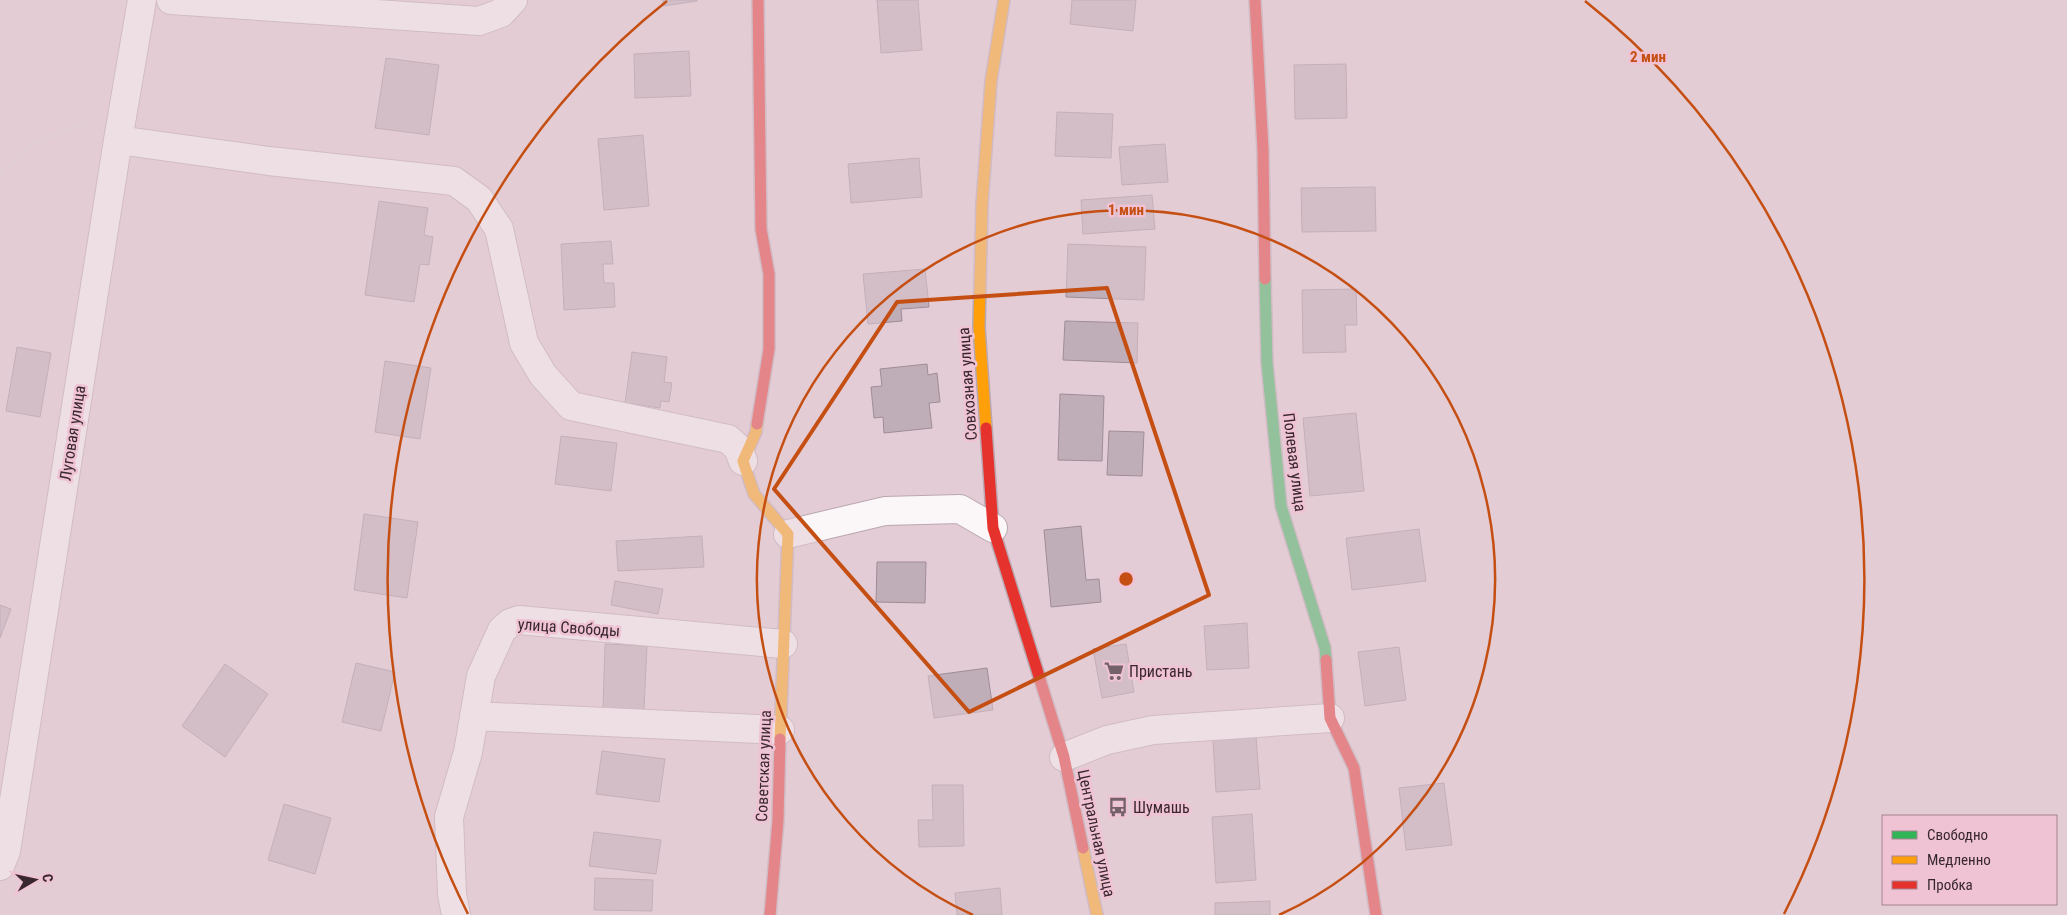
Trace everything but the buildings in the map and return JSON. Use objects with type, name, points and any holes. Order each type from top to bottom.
[{"type":"street","name":"Луговая улица","points":[[0,866],[6,851],[118,140],[142,0]]},
{"type":"street","points":[[171,0],[479,21],[501,13],[513,0]]},
{"type":"street","points":[[743,461],[756,432],[769,349],[769,274],[761,229],[758,0]]},
{"type":"street","name":"Совхозная улица","points":[[1004,0],[991,81],[982,204],[979,327],[994,528],[1064,757]]},
{"type":"street","name":"Полевая улица","points":[[1255,0],[1263,150],[1267,363],[1281,506],[1324,648],[1330,718],[1354,768],[1376,915]]},
{"type":"street","points":[[118,140],[269,161],[454,181],[479,200],[499,229],[524,343],[544,375],[571,406],[728,439],[738,448],[754,494],[788,534],[885,511],[960,509],[994,528]]},
{"type":"street","name":"Советская улица","points":[[770,915],[778,820],[788,534]]},
{"type":"street","name":"улица Свободы","points":[[456,915],[452,894],[449,817],[468,752],[481,676],[502,630],[510,622],[519,620],[688,637],[783,644]]},
{"type":"street","points":[[474,716],[780,730]]},
{"type":"street","points":[[1064,757],[1107,740],[1153,730],[1330,718]]},
{"type":"street","name":"Центральная улица","points":[[1064,757],[1097,915]]},
{"type":"path","points":[[0,173],[34,143],[85,121],[123,112]]},
{"type":"highlighted area","points":[[1107,288],[1209,595],[969,712],[774,489],[897,302]]},
{"type":"traffic: fast","points":[[1265,279],[1267,363],[1281,506],[1325,648],[1326,660]]},
{"type":"traffic: slow","points":[[986,428],[979,327],[982,204],[991,81],[1004,0]]},
{"type":"traffic: slow","points":[[757,424],[756,432],[743,461],[754,494],[788,534],[780,739]]},
{"type":"traffic: slow","points":[[1083,848],[1097,915]]},
{"type":"traffic: jam","points":[[757,424],[769,349],[769,274],[761,229],[758,0]]},
{"type":"traffic: jam","points":[[1255,0],[1263,150],[1265,279]]},
{"type":"traffic: jam","points":[[986,428],[993,528],[1064,757],[1083,848]]},
{"type":"traffic: jam","points":[[1326,660],[1330,718],[1354,768],[1376,915]]},
{"type":"traffic: jam","points":[[770,915],[778,820],[780,739]]},
{"type":"place","name":"Пристань","points":[[1114,671]]},
{"type":"place","name":"Шумашь","points":[[1118,807]]}]
